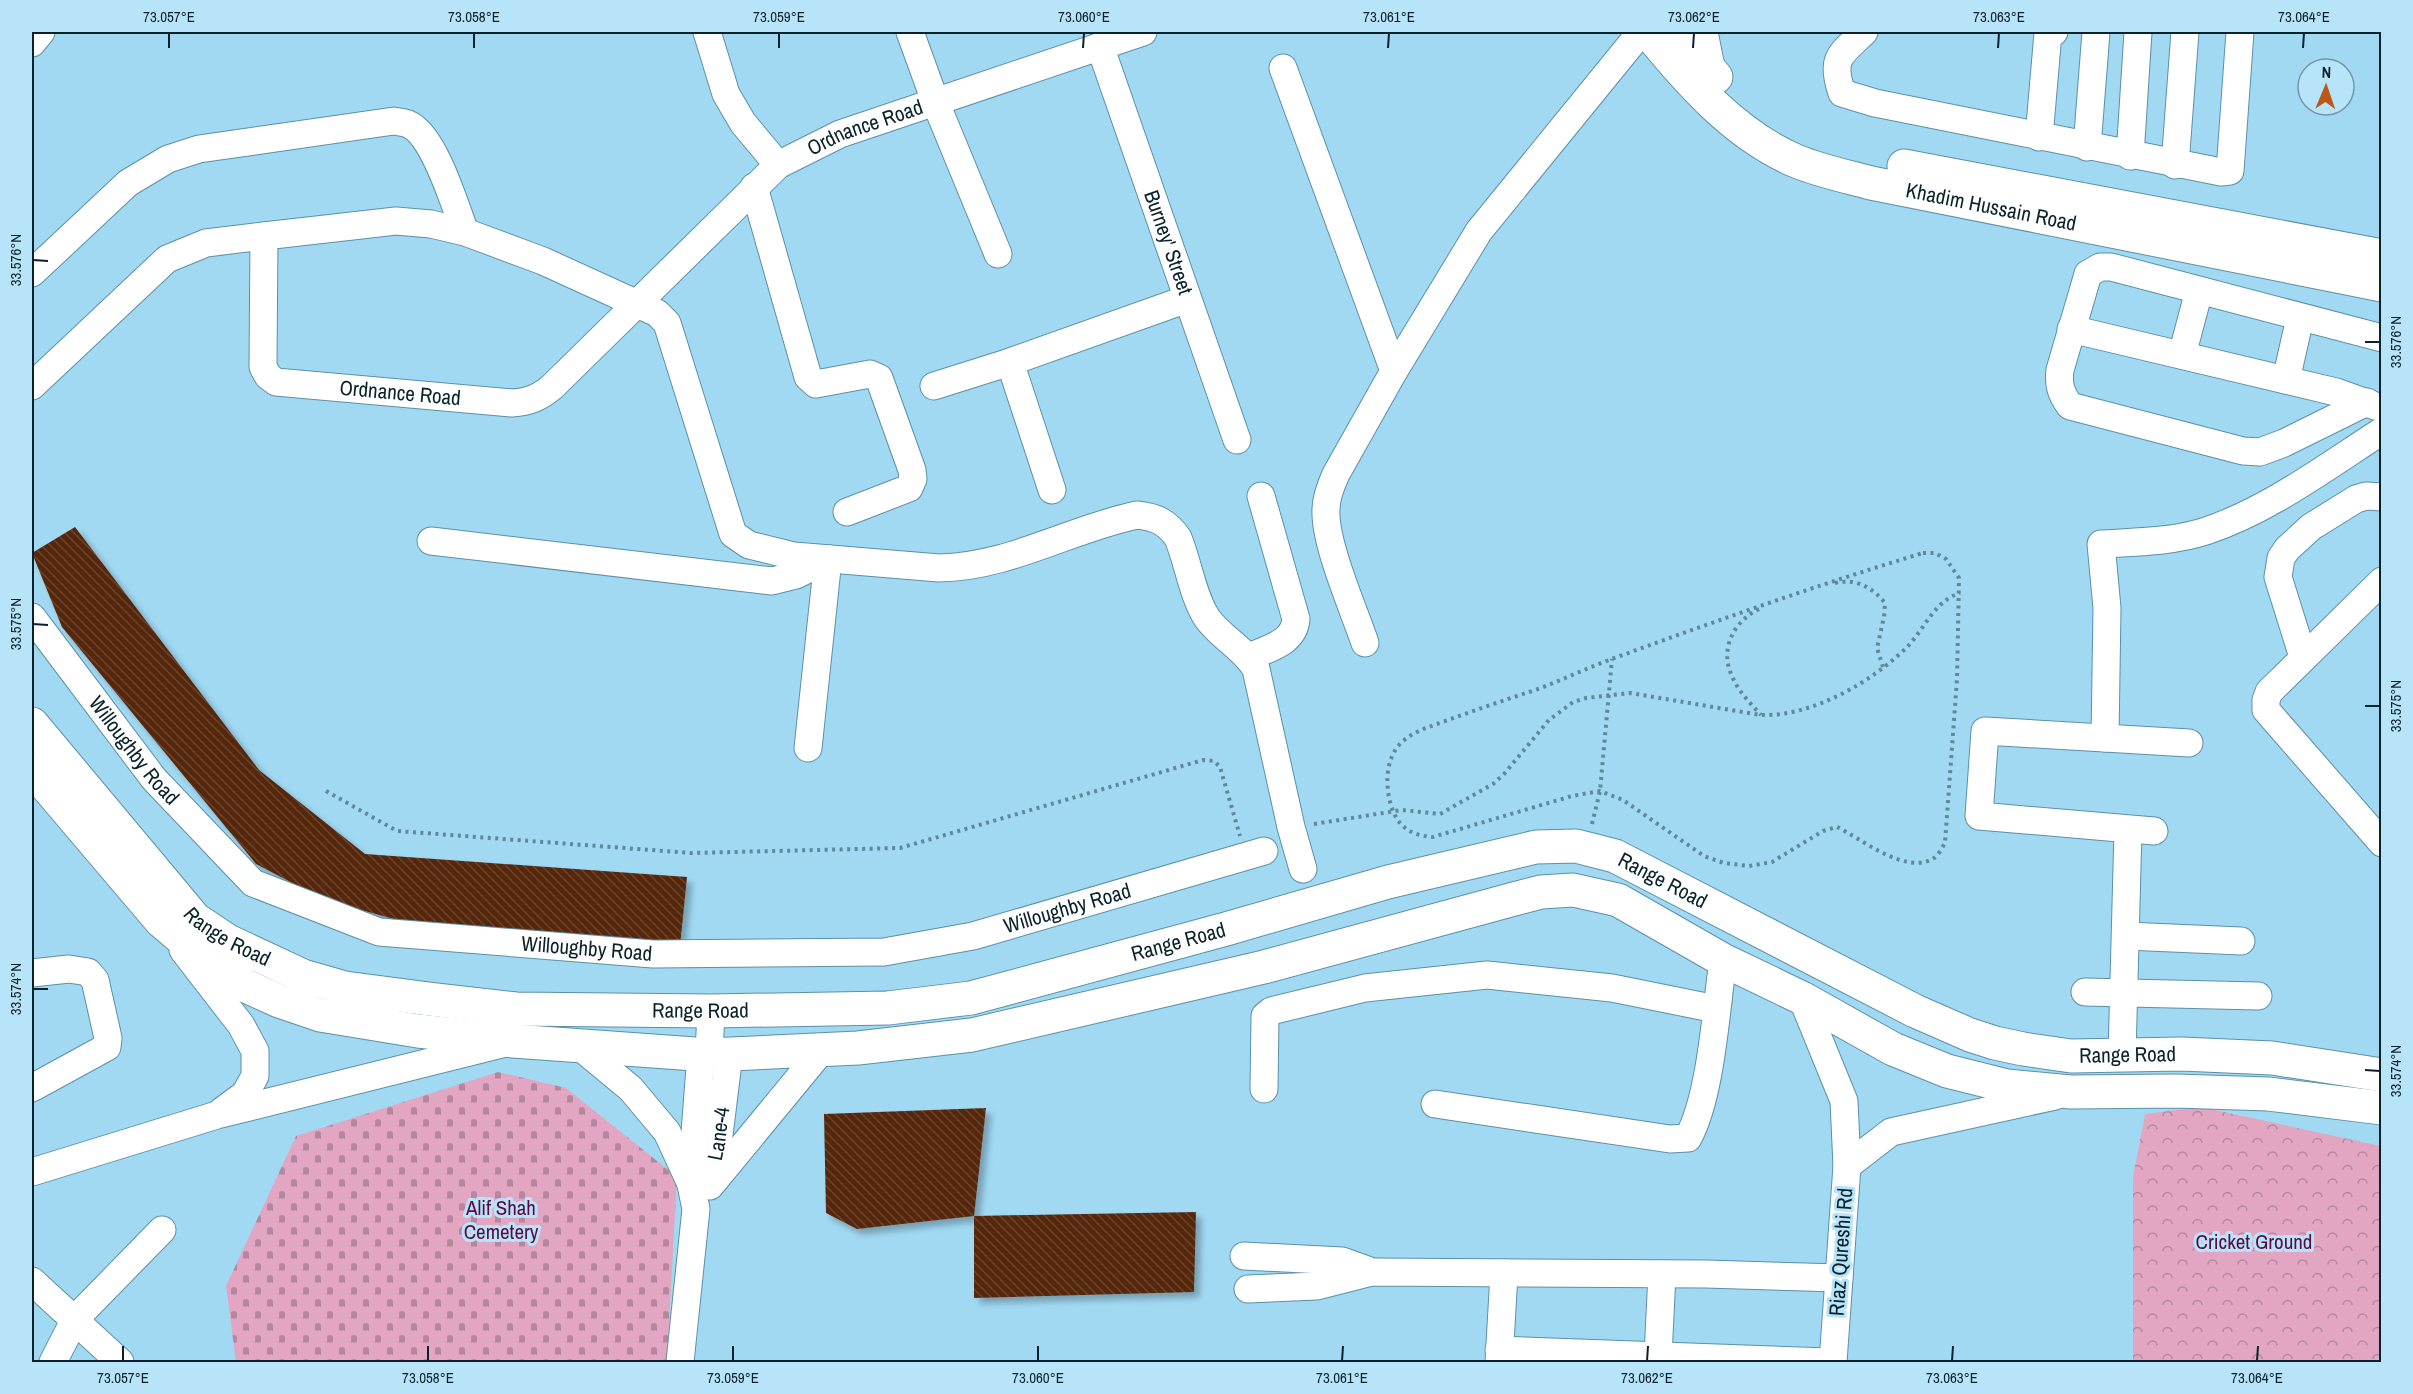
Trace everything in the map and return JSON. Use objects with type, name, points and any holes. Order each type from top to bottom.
[{"type":"main road","name":"Khadim Hussain Road","points":[[1648,32],[1730,120],[1761,142],[1795,160],[1824,171],[1882,185],[2382,285]]},
{"type":"main road","name":"Khadim Hussain Road","points":[[1679,32],[1712,72],[1743,104],[1768,123],[1797,138],[1825,148],[1873,161],[2382,256]]},
{"type":"main road","name":"Range Road","points":[[32,724],[195,919],[228,941],[303,976],[345,988],[516,1009],[711,1011],[888,1008],[971,998],[1226,929],[1388,882],[1536,848],[1576,846],[1615,856],[1915,1011],[1970,1035],[2023,1049],[2071,1056],[2182,1054],[2272,1058],[2382,1075]]},
{"type":"main road","points":[[32,769],[161,921],[201,955],[246,986],[279,1001],[320,1015],[385,1026],[513,1041],[713,1054],[822,1050],[972,1035],[1264,967],[1541,892],[1573,890],[1618,900],[1723,960],[1802,998],[1893,1049],[1947,1071],[2007,1086],[2071,1092],[2176,1091],[2268,1094],[2382,1108]]},
{"type":"street","points":[[32,44],[41,32]]},
{"type":"street","points":[[707,32],[726,94],[743,123],[778,165]]},
{"type":"street","points":[[910,32],[935,100],[998,254]]},
{"type":"street","name":"Ordnance Road","points":[[264,236],[263,367],[268,376],[276,382],[500,402],[528,402],[543,395],[552,387],[778,165],[840,134],[935,100],[1143,32]]},
{"type":"street","points":[[1365,643],[1329,536],[1326,510],[1329,491],[1336,474],[1394,371],[1479,231],[1641,32]]},
{"type":"street","points":[[1704,32],[1712,72]]},
{"type":"street","points":[[1864,32],[1839,56],[1835,74],[1842,93],[1875,104],[2175,165],[2221,172],[2230,171],[2240,32]]},
{"type":"street","points":[[2039,137],[2048,33],[2054,32]]},
{"type":"street","points":[[2087,147],[2096,32]]},
{"type":"street","points":[[2130,156],[2138,32]]},
{"type":"street","points":[[2175,165],[2185,32]]},
{"type":"street","name":"Burney' Street","points":[[1100,46],[1237,440]]},
{"type":"street","points":[[1283,68],[1394,371]]},
{"type":"street","points":[[32,273],[128,183],[168,159],[199,149],[394,121],[409,124],[422,134],[438,161],[465,232]]},
{"type":"street","points":[[754,188],[808,377],[816,384],[870,374],[879,378],[912,470],[913,478],[909,488],[847,512]]},
{"type":"street","points":[[32,386],[167,259],[207,243],[396,221],[431,224],[465,232],[543,261],[657,313],[666,323],[733,534],[749,545],[794,556],[961,568],[999,560],[1137,515],[1150,516],[1170,527],[1178,538],[1208,618],[1249,657],[1260,682],[1291,827],[1303,869]]},
{"type":"street","points":[[2374,406],[2260,452],[2243,451],[2070,406],[2062,395],[2059,382],[2071,329],[2088,274],[2100,267],[2111,267],[2382,338]]},
{"type":"street","points":[[2182,355],[2199,291]]},
{"type":"street","points":[[934,386],[1010,362],[1187,299]]},
{"type":"street","points":[[2286,380],[2300,318]]},
{"type":"street","points":[[2071,329],[2286,380],[2374,406]]},
{"type":"street","points":[[1010,362],[1052,490]]},
{"type":"street","points":[[2105,738],[2107,608],[2101,544],[2158,541],[2204,531],[2239,518],[2283,494],[2382,431]]},
{"type":"street","points":[[2283,494],[2311,527]]},
{"type":"street","points":[[1249,657],[1286,640],[1293,634],[1296,619],[1261,496]]},
{"type":"street","points":[[2303,657],[2278,577],[2278,567],[2287,549],[2311,527],[2356,500],[2366,496],[2382,497]]},
{"type":"street","points":[[430,542],[772,581],[795,575],[828,559]]},
{"type":"street","points":[[808,748],[828,559]]},
{"type":"street","points":[[2382,581],[2303,657],[2269,692],[2266,700],[2266,710],[2382,843]]},
{"type":"street","name":"Willoughby Road","points":[[32,617],[154,779],[253,883],[379,932],[653,954],[884,952],[973,936],[1255,854]]},
{"type":"street","points":[[2122,1055],[2126,936],[2141,830],[1979,816],[1985,731],[2189,743]]},
{"type":"street","points":[[161,921],[241,1025],[255,1051],[255,1076],[245,1094],[217,1115]]},
{"type":"street","points":[[2126,936],[2241,940]]},
{"type":"street","points":[[1435,1104],[1670,1139],[1688,1138],[1696,1124],[1707,1074],[1723,960]]},
{"type":"street","points":[[32,973],[69,969],[88,972],[95,980],[108,1038],[107,1047],[32,1088]]},
{"type":"street","points":[[1264,1089],[1265,1016],[1271,1011],[1365,988],[1487,975],[1612,988],[1716,1009]]},
{"type":"street","points":[[2085,992],[2258,996]]},
{"type":"street","points":[[1802,998],[1844,1101],[1847,1166]]},
{"type":"street","name":"Lane-4","points":[[680,1362],[699,1193],[718,1143],[711,1011]]},
{"type":"street","points":[[32,1172],[217,1115],[513,1041]]},
{"type":"street","points":[[578,1045],[631,1089],[667,1132],[699,1193],[822,1050]]},
{"type":"street","name":"Riaz Qureshi Rd","points":[[1831,1362],[1847,1166],[1891,1132],[2071,1092]]},
{"type":"street","points":[[53,1362],[75,1319],[162,1230]]},
{"type":"street","points":[[1244,1256],[1342,1261],[1372,1272]]},
{"type":"street","points":[[1248,1289],[1317,1286],[1372,1272],[1839,1278]]},
{"type":"street","points":[[1504,1273],[1499,1356],[1575,1358],[1658,1356],[1831,1362]]},
{"type":"street","points":[[1658,1356],[1662,1274]]},
{"type":"street","points":[[32,1281],[120,1362]]},
{"type":"path","points":[[1923,553],[1935,553],[1946,560],[1959,579],[1960,593],[1957,679],[1945,843],[1935,858],[1918,863],[1900,861],[1837,827],[1823,831],[1772,862],[1749,866],[1724,863],[1704,856],[1623,800],[1600,791],[1572,795],[1433,837],[1418,836],[1409,831],[1398,821],[1393,811],[1388,765],[1401,742],[1411,735],[1796,593],[1923,553]]},
{"type":"path","points":[[1761,716],[1732,677],[1727,663],[1734,628],[1748,614],[1770,604],[1841,582],[1866,585],[1877,592],[1885,603],[1876,648],[1883,667]]},
{"type":"path","points":[[1291,827],[1393,811],[1440,814],[1493,784],[1549,720],[1580,700],[1608,694],[1630,693],[1659,696],[1761,716],[1776,716],[1816,706],[1883,667],[1909,645],[1941,602],[1960,593]]},
{"type":"path","points":[[1600,791],[1612,659]]},
{"type":"path","points":[[326,791],[397,831],[691,853],[900,848],[1203,760],[1214,761],[1220,767],[1255,854]]},
{"type":"green space","name":"Alif Shah Cemetery","points":[[498,1072],[566,1088],[677,1177],[667,1362],[236,1362],[226,1286],[296,1136]]},
{"type":"green space","name":"Cricket Ground","points":[[2201,1107],[2381,1146],[2382,1345],[2377,1362],[2133,1362],[2133,1177],[2145,1114]]},
{"type":"building","points":[[75,527],[259,770],[365,854],[687,877],[680,946],[394,919],[325,900],[256,864],[62,627],[32,553]]},
{"type":"building","points":[[986,1108],[974,1216],[857,1229],[826,1213],[824,1114]]},
{"type":"building","points":[[1196,1212],[1194,1292],[974,1298],[974,1216]]}]
